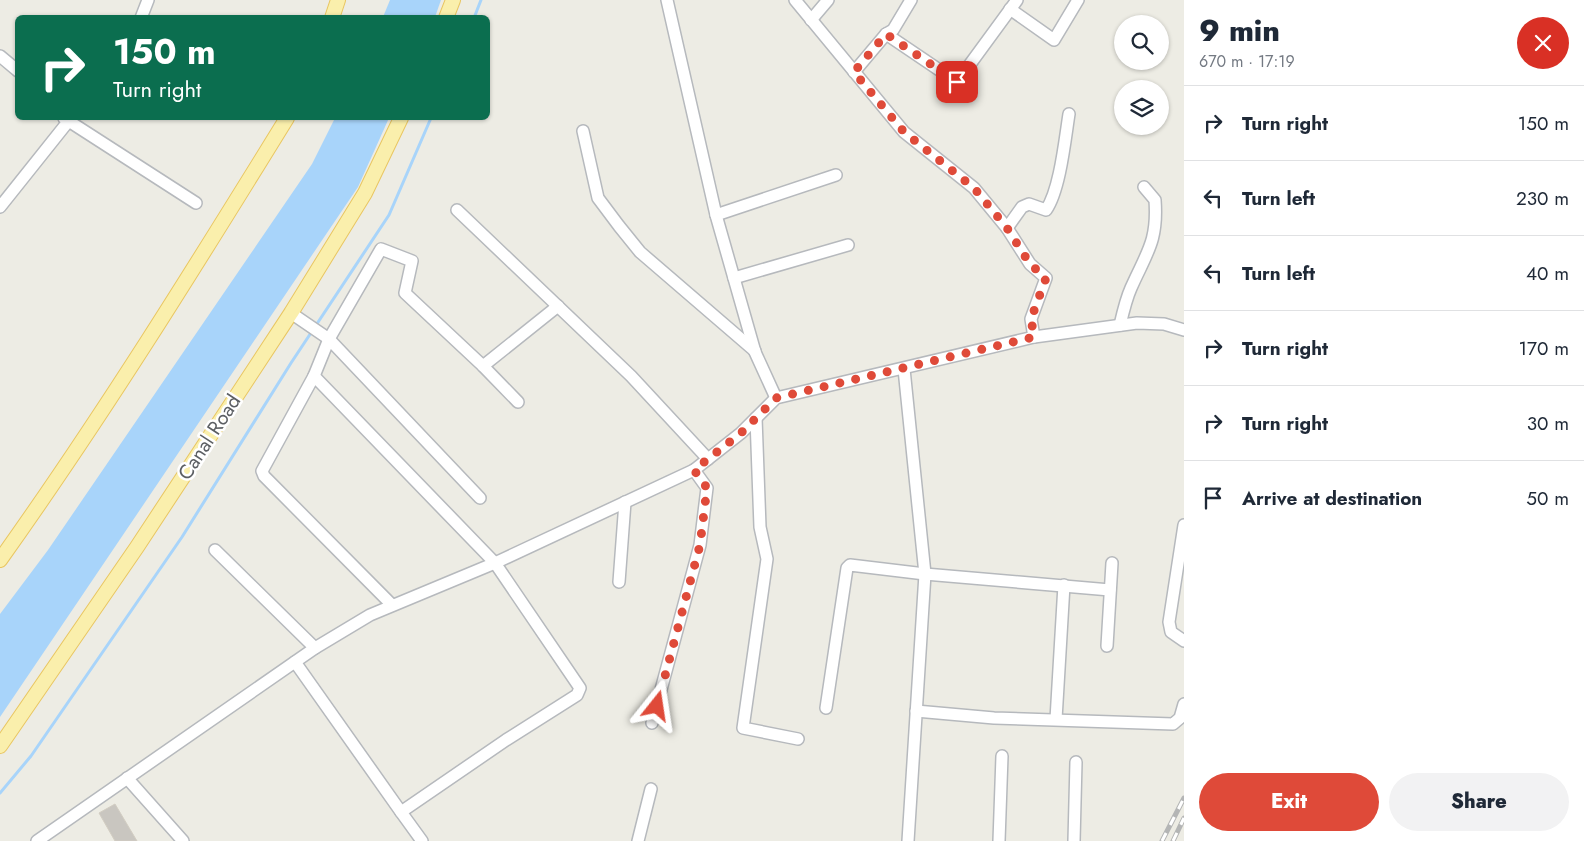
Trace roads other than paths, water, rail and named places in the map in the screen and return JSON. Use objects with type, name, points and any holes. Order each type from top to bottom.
[{"type":"main road","points":[[333,15],[338,0]]},
{"type":"main road","points":[[447,15],[453,0]]},
{"type":"main road","points":[[0,560],[52,487],[174,300],[286,120]]},
{"type":"main road","name":"Canal Road","points":[[0,746],[137,547],[291,313],[365,193],[400,120]]},
{"type":"street","points":[[142,15],[148,0]]},
{"type":"street","points":[[667,0],[716,215],[755,352],[776,398]]},
{"type":"street","points":[[794,0],[904,132],[974,188],[1007,228],[1030,264],[1046,278],[1031,319],[1034,337]]},
{"type":"street","points":[[811,20],[828,0]]},
{"type":"street","points":[[854,72],[886,34],[893,30],[911,0]]},
{"type":"street","points":[[886,34],[957,82],[1013,5],[1054,40],[1078,0]]},
{"type":"street","points":[[0,56],[15,68]]},
{"type":"street","points":[[1007,228],[1022,207],[1029,204],[1046,210],[1050,204],[1060,166],[1069,114]]},
{"type":"street","points":[[0,207],[67,120]]},
{"type":"street","points":[[70,120],[196,203]]},
{"type":"street","points":[[583,131],[598,198],[619,226],[640,252],[755,352]]},
{"type":"street","points":[[716,215],[836,176]]},
{"type":"street","points":[[1120,325],[1130,289],[1149,250],[1157,224],[1155,200],[1144,188]]},
{"type":"street","points":[[457,210],[631,376],[708,459]]},
{"type":"street","points":[[734,278],[848,245]]},
{"type":"street","points":[[392,605],[264,476],[262,471],[314,376],[329,339],[381,249],[412,260],[405,293],[483,366],[518,402]]},
{"type":"street","points":[[483,366],[558,306]]},
{"type":"street","points":[[291,313],[329,339],[480,498]]},
{"type":"street","points":[[36,841],[315,648],[370,615],[495,563],[694,470],[756,418],[776,398],[1034,337],[1137,323],[1164,324],[1184,330]]},
{"type":"street","points":[[904,369],[925,574],[908,841]]},
{"type":"street","points":[[314,376],[495,563],[580,688],[580,692],[401,812]]},
{"type":"street","points":[[756,418],[760,527],[767,559],[742,725],[745,730],[798,739]]},
{"type":"street","points":[[652,723],[700,545],[707,488],[694,470]]},
{"type":"street","points":[[619,582],[625,502]]},
{"type":"street","points":[[1184,525],[1169,622],[1171,632],[1184,641]]},
{"type":"street","points":[[216,550],[315,648]]},
{"type":"street","points":[[1107,646],[1112,563]]},
{"type":"street","points":[[826,708],[847,568],[850,565],[925,574],[1110,590]]},
{"type":"street","points":[[1056,719],[1064,585]]},
{"type":"street","points":[[295,662],[422,841]]},
{"type":"street","points":[[916,712],[994,718],[1173,724],[1180,718],[1184,704]]},
{"type":"street","points":[[999,841],[1002,756]]},
{"type":"street","points":[[1074,841],[1076,762]]},
{"type":"street","points":[[127,778],[183,841]]},
{"type":"street","points":[[638,841],[651,790]]},
{"type":"water","points":[[390,0],[441,0],[436,15],[384,15]]},
{"type":"water","points":[[334,120],[388,120],[358,187],[0,717],[0,614],[48,550],[312,164]]},
{"type":"waterway","points":[[475,15],[481,0]]},
{"type":"waterway","points":[[0,793],[31,756],[182,537],[291,363],[389,215],[430,120]]},
{"type":"railway","points":[[1162,841],[1184,798]]},
{"type":"railway","points":[[1173,841],[1184,818]]}]
